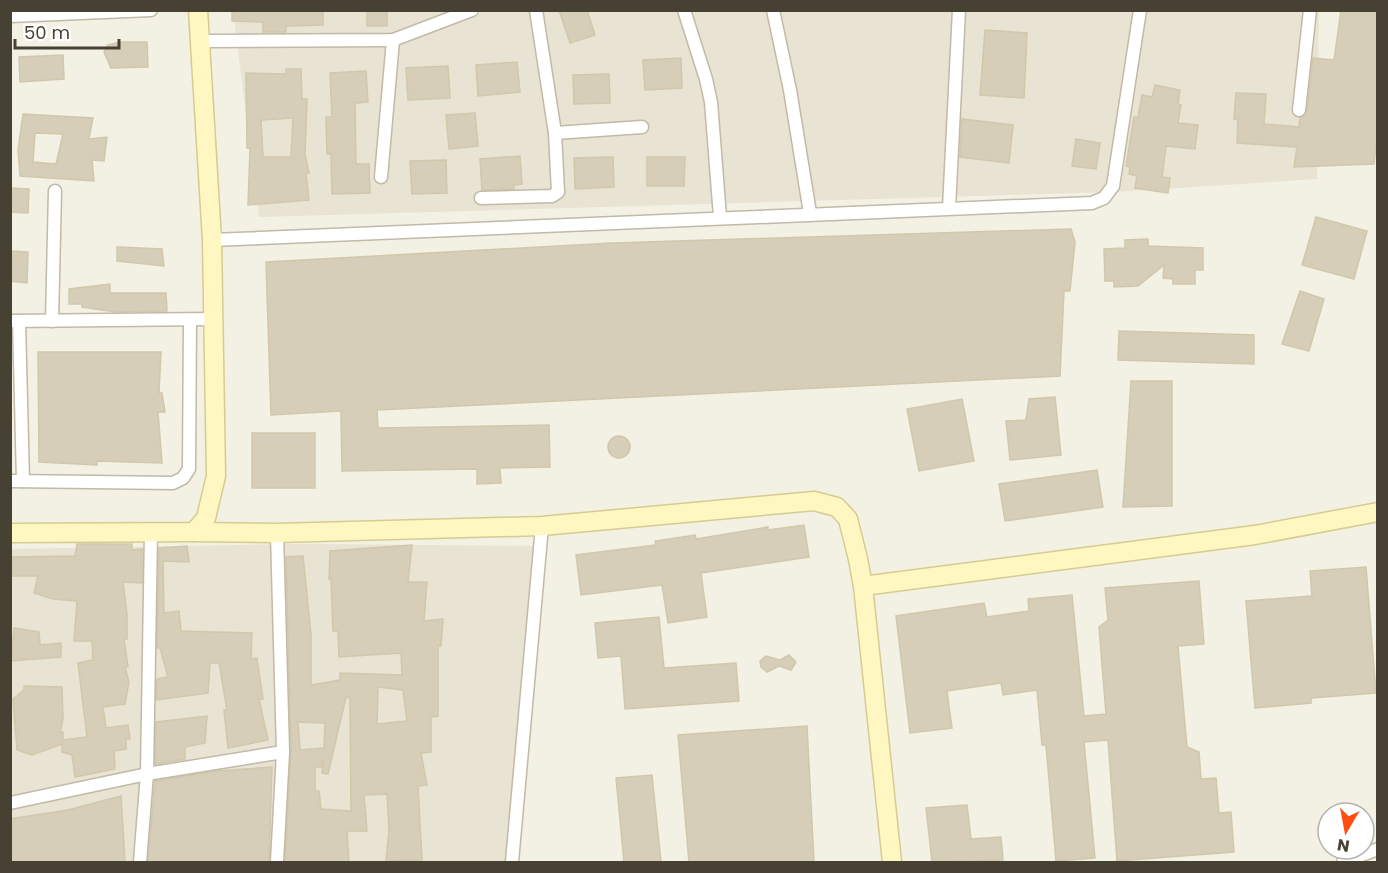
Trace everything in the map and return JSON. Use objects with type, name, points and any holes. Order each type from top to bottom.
[{"type":"street","points":[[10,16],[151,10]]},
{"type":"street","points":[[195,532],[206,518],[216,476],[212,240],[202,41],[198,10]]},
{"type":"street","points":[[202,41],[393,40],[472,10]]},
{"type":"street","points":[[481,198],[552,196],[558,192],[555,133],[536,10]]},
{"type":"street","points":[[684,10],[711,102],[720,217]]},
{"type":"street","points":[[773,10],[790,90],[810,213]]},
{"type":"street","points":[[949,208],[959,10]]},
{"type":"street","points":[[212,240],[810,213],[1092,203],[1104,198],[1113,186],[1140,10]]},
{"type":"street","points":[[1299,110],[1310,10]]},
{"type":"street","points":[[381,177],[393,40]]},
{"type":"street","points":[[555,133],[642,127]]},
{"type":"street","points":[[52,321],[55,191]]},
{"type":"street","points":[[190,320],[189,469],[183,478],[173,483],[16,481],[15,321],[212,319]]},
{"type":"street","points":[[10,533],[277,532],[542,526],[814,501],[837,507],[848,519],[863,586],[892,862]]},
{"type":"street","points":[[863,586],[1255,535],[1377,512]]},
{"type":"street","points":[[512,862],[542,526]]},
{"type":"street","points":[[140,862],[147,774],[151,532]]},
{"type":"street","points":[[277,532],[283,752],[278,862]]},
{"type":"street","points":[[10,803],[147,774],[283,752]]},
{"type":"street","points":[[1343,862],[1377,849]]},
{"type":"shaded area","points":[[233,11],[1319,11],[1317,179],[1114,192],[259,217]]},
{"type":"shaded area","points":[[303,544],[538,546],[513,862],[11,862],[10,549]]},
{"type":"building","points":[[232,10],[323,10],[323,25],[286,26],[286,32],[263,32],[263,22],[232,21]]},
{"type":"building","points":[[367,10],[387,10],[387,26],[367,26]]},
{"type":"building","points":[[559,10],[587,10],[595,35],[570,43]]},
{"type":"building","points":[[1341,10],[1377,10],[1377,139],[1374,164],[1294,167],[1297,147],[1237,143],[1238,120],[1234,119],[1236,93],[1266,94],[1264,124],[1299,127],[1300,118],[1307,111],[1313,58],[1334,60]]},
{"type":"building","points":[[985,30],[1027,33],[1024,98],[980,95]]},
{"type":"building","points":[[121,42],[147,42],[148,67],[111,68],[104,52],[108,45]]},
{"type":"building","points":[[63,55],[64,79],[20,82],[19,57]]},
{"type":"building","points":[[681,58],[682,88],[645,90],[643,60]]},
{"type":"building","points":[[517,62],[520,92],[478,96],[476,65]]},
{"type":"building","points":[[448,66],[450,98],[408,100],[406,68]]},
{"type":"building","points":[[286,69],[301,69],[302,99],[307,99],[305,155],[309,173],[306,173],[309,200],[248,205],[250,148],[247,148],[246,73],[286,74]],"holes":[[[293,118],[291,157],[263,157],[261,120]]]},
{"type":"building","points":[[366,71],[368,102],[355,103],[356,164],[369,164],[370,193],[332,194],[331,154],[327,154],[326,117],[332,117],[330,73]]},
{"type":"building","points":[[609,74],[610,103],[574,104],[573,75]]},
{"type":"building","points":[[1155,85],[1180,90],[1178,104],[1181,105],[1178,123],[1198,125],[1195,149],[1166,146],[1162,177],[1170,178],[1168,193],[1135,188],[1137,176],[1129,174],[1130,167],[1126,166],[1134,117],[1138,118],[1142,95],[1152,97]]},
{"type":"building","points":[[475,113],[478,146],[449,149],[446,115]]},
{"type":"building","points":[[23,114],[93,118],[89,139],[107,137],[104,161],[92,160],[94,181],[20,176],[18,150]],"holes":[[[35,133],[63,134],[56,164],[33,162]]]},
{"type":"building","points":[[962,119],[1013,125],[1009,163],[960,157]]},
{"type":"building","points":[[1076,139],[1100,143],[1096,169],[1072,166]]},
{"type":"building","points":[[520,156],[522,184],[514,185],[514,189],[482,190],[480,159]]},
{"type":"building","points":[[613,157],[614,187],[575,189],[574,158]]},
{"type":"building","points":[[647,157],[685,157],[684,186],[647,186]]},
{"type":"building","points":[[446,160],[447,193],[412,194],[410,161]]},
{"type":"building","points":[[10,188],[29,189],[28,213],[10,212]]},
{"type":"building","points":[[1316,217],[1367,231],[1354,279],[1302,265]]},
{"type":"building","points":[[1071,229],[1075,242],[1070,291],[1064,291],[1060,376],[377,410],[378,428],[549,425],[550,467],[500,468],[501,483],[477,484],[477,469],[342,471],[341,411],[271,415],[266,262],[612,243]]},
{"type":"building","points":[[1148,239],[1148,246],[1203,248],[1203,270],[1195,270],[1195,284],[1173,284],[1173,279],[1163,278],[1164,265],[1138,286],[1114,287],[1114,281],[1105,281],[1104,249],[1125,248],[1125,240]]},
{"type":"building","points":[[117,247],[162,249],[164,266],[117,261]]},
{"type":"building","points":[[10,251],[28,252],[27,283],[10,281]]},
{"type":"building","points":[[110,284],[110,293],[166,293],[167,311],[116,312],[82,307],[82,304],[69,304],[69,289]]},
{"type":"building","points":[[1300,291],[1324,299],[1309,351],[1282,344]]},
{"type":"building","points":[[1119,331],[1254,335],[1254,364],[1118,360]]},
{"type":"building","points":[[38,352],[161,352],[159,393],[162,393],[165,412],[158,412],[162,463],[97,461],[97,465],[39,462]]},
{"type":"building","points":[[1131,381],[1172,381],[1172,506],[1123,507]]},
{"type":"building","points":[[1055,397],[1061,455],[1010,460],[1006,421],[1026,420],[1029,399]]},
{"type":"building","points":[[962,399],[974,461],[919,471],[907,409]]},
{"type":"building","points":[[252,433],[315,433],[315,488],[252,488]]},
{"type":"building","points":[[615,436],[623,436],[630,443],[630,451],[623,458],[615,458],[608,451],[608,443]]},
{"type":"building","points":[[1097,470],[1103,507],[1005,521],[999,484]]},
{"type":"building","points":[[804,525],[809,557],[701,573],[707,617],[668,623],[662,585],[581,595],[576,555],[656,545],[655,541],[695,535],[696,539],[768,527],[768,530]]},
{"type":"building","points":[[77,544],[132,544],[132,550],[142,549],[142,583],[123,582],[127,614],[127,639],[124,639],[128,667],[125,667],[129,682],[125,704],[103,707],[106,728],[128,725],[130,739],[126,739],[126,749],[114,751],[115,769],[75,777],[72,755],[62,752],[62,744],[32,755],[17,750],[13,699],[24,690],[24,686],[62,687],[63,719],[60,733],[63,732],[63,740],[87,737],[78,663],[93,660],[92,641],[74,641],[77,601],[53,599],[34,593],[38,576],[10,576],[10,557],[75,556]]},
{"type":"building","points":[[412,545],[408,582],[427,582],[424,621],[443,619],[441,646],[438,646],[438,716],[431,717],[431,752],[421,753],[427,785],[418,786],[422,860],[386,861],[389,830],[387,794],[364,795],[367,831],[347,831],[349,862],[285,862],[291,752],[286,557],[303,556],[311,635],[311,685],[340,680],[340,673],[402,675],[401,653],[339,657],[338,631],[333,631],[331,578],[329,579],[330,551]],"holes":[[[378,687],[403,690],[407,721],[377,724]],[[346,697],[350,698],[351,811],[321,809],[319,791],[315,791],[315,767],[321,767],[323,760],[322,773],[328,774]],[[298,722],[325,723],[324,748],[300,750]]]},
{"type":"building","points":[[187,546],[189,562],[163,561],[164,613],[179,611],[181,631],[252,633],[251,659],[257,658],[263,699],[259,699],[268,740],[228,748],[224,710],[227,710],[219,663],[210,663],[208,693],[156,700],[157,679],[168,677],[160,648],[157,648],[159,548]]},
{"type":"building","points":[[1366,567],[1376,693],[1311,698],[1311,703],[1255,708],[1246,601],[1312,596],[1310,571]]},
{"type":"building","points":[[1199,581],[1204,644],[1178,646],[1187,747],[1199,752],[1201,779],[1216,778],[1219,813],[1231,812],[1234,852],[1117,861],[1108,740],[1084,742],[1095,858],[1056,861],[1046,745],[1042,745],[1037,690],[1003,695],[1001,683],[947,691],[952,728],[910,733],[896,616],[984,603],[987,617],[1029,611],[1028,599],[1072,595],[1084,716],[1106,714],[1099,627],[1108,620],[1105,588]]},
{"type":"building","points":[[659,617],[664,668],[736,663],[739,701],[625,709],[621,656],[598,658],[595,623]]},
{"type":"building","points":[[14,628],[39,632],[40,645],[61,643],[61,657],[11,661]]},
{"type":"building","points":[[789,655],[796,662],[791,670],[779,666],[767,672],[761,667],[760,661],[766,656],[780,660]]},
{"type":"building","points":[[207,716],[205,743],[185,747],[185,759],[155,764],[156,722]]},
{"type":"building","points":[[807,726],[814,862],[689,862],[678,735]]},
{"type":"building","points":[[272,767],[269,862],[148,862],[155,781],[217,771]]},
{"type":"building","points":[[652,775],[661,862],[624,862],[616,778]]},
{"type":"building","points":[[121,796],[125,862],[10,862],[10,819],[68,810]]},
{"type":"building","points":[[967,805],[971,839],[1001,837],[1003,860],[932,862],[926,808]]}]
